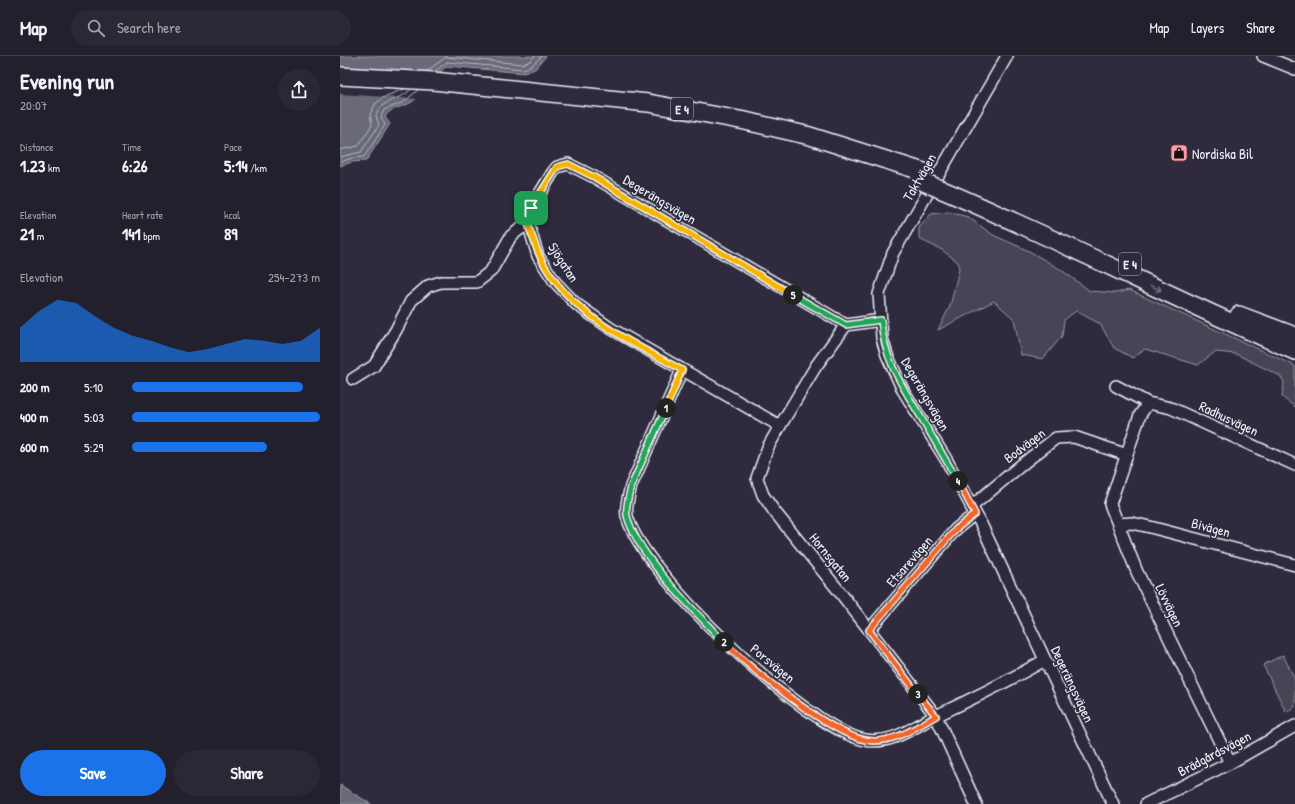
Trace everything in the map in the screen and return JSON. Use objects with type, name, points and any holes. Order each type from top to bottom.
[{"type":"highway","name":"E 4","points":[[340,76],[553,100],[723,125],[921,176],[1238,314],[1295,341]]},
{"type":"highway","name":"E 4","points":[[340,85],[432,86]]},
{"type":"highway","name":"E 4","points":[[942,185],[1004,216],[1295,351]]},
{"type":"highway","name":"E 4","points":[[1238,314],[1295,336]]},
{"type":"highway","name":"E 4","points":[[1260,336],[1295,354]]},
{"type":"street","points":[[1263,56],[1295,69]]},
{"type":"street","name":"Taktvägen","points":[[881,320],[879,294],[893,253],[1004,57]]},
{"type":"street","name":"Degerängsvägen","points":[[528,223],[531,208],[553,172],[562,164],[568,164],[594,177],[846,325]]},
{"type":"street","points":[[353,380],[374,366],[396,330],[411,301],[428,286],[442,282],[476,282],[491,271],[511,236],[528,223]]},
{"type":"street","name":"Sjögatan","points":[[528,223],[538,256],[555,282],[576,304],[610,328],[780,426]]},
{"type":"street","points":[[846,325],[881,320]]},
{"type":"street","name":"Degerängsvägen","points":[[881,320],[882,338],[887,355],[898,379],[973,510],[1113,804]]},
{"type":"street","name":"Hornsgatan","points":[[846,325],[816,366],[780,426],[768,447],[757,478],[763,495],[774,511],[936,716],[976,804]]},
{"type":"street","name":"Porsvägen","points":[[682,370],[631,486],[627,515],[634,534],[656,567],[726,644],[771,682],[834,727],[865,740],[886,740],[908,733],[936,716],[978,697],[1045,660]]},
{"type":"street","name":"Radhusvägen","points":[[1116,386],[1148,403],[1171,408],[1295,465]]},
{"type":"street","points":[[1127,455],[1140,416],[1148,403]]},
{"type":"street","name":"Bodvägen","points":[[973,510],[1025,462],[1056,438],[1074,437],[1127,455]]},
{"type":"street","name":"Lövvägen","points":[[1127,455],[1110,504],[1137,572],[1230,763]]},
{"type":"street","name":"Etsarevägen","points":[[869,630],[973,510]]},
{"type":"street","name":"Bivägen","points":[[1118,524],[1132,523],[1295,565]]},
{"type":"street","name":"Brädgårdsvägen","points":[[1146,804],[1230,763],[1295,726]]},
{"type":"shaded area","points":[[948,212],[968,217],[993,235],[1029,251],[1060,269],[1090,291],[1115,293],[1129,290],[1295,366],[1295,407],[1282,397],[1284,382],[1280,376],[1236,354],[1215,352],[1198,365],[1145,349],[1133,358],[1114,348],[1100,324],[1076,311],[1064,320],[1062,336],[1043,359],[1021,355],[1014,319],[994,301],[938,330],[950,306],[959,269],[958,262],[942,250],[919,239],[919,228],[931,214]]},
{"type":"shaded area","points":[[1283,655],[1295,679],[1295,707],[1286,712],[1263,665]]},
{"type":"water","points":[[340,56],[546,56],[535,69],[524,73],[447,66],[412,102],[393,109],[387,114],[385,117],[390,124],[366,161],[352,162],[340,166]]},
{"type":"water","points":[[340,785],[371,804],[340,804]]},
{"type":"pier","points":[[340,77],[433,82],[418,99],[340,94]]},
{"type":"place","name":"Nordiska Bil","points":[[1179,153]]},
{"type":"route","points":[[562,164],[573,165],[846,325],[881,320],[882,338],[887,355],[903,390],[947,461],[975,514],[964,521],[956,529],[869,630],[897,668],[936,716],[908,733],[886,740],[865,740],[834,727],[806,709],[726,644],[656,567],[634,534],[627,515],[628,500],[631,486],[682,370],[610,328],[576,304],[555,282],[538,256],[528,223],[531,208],[557,167],[562,164]]}]
